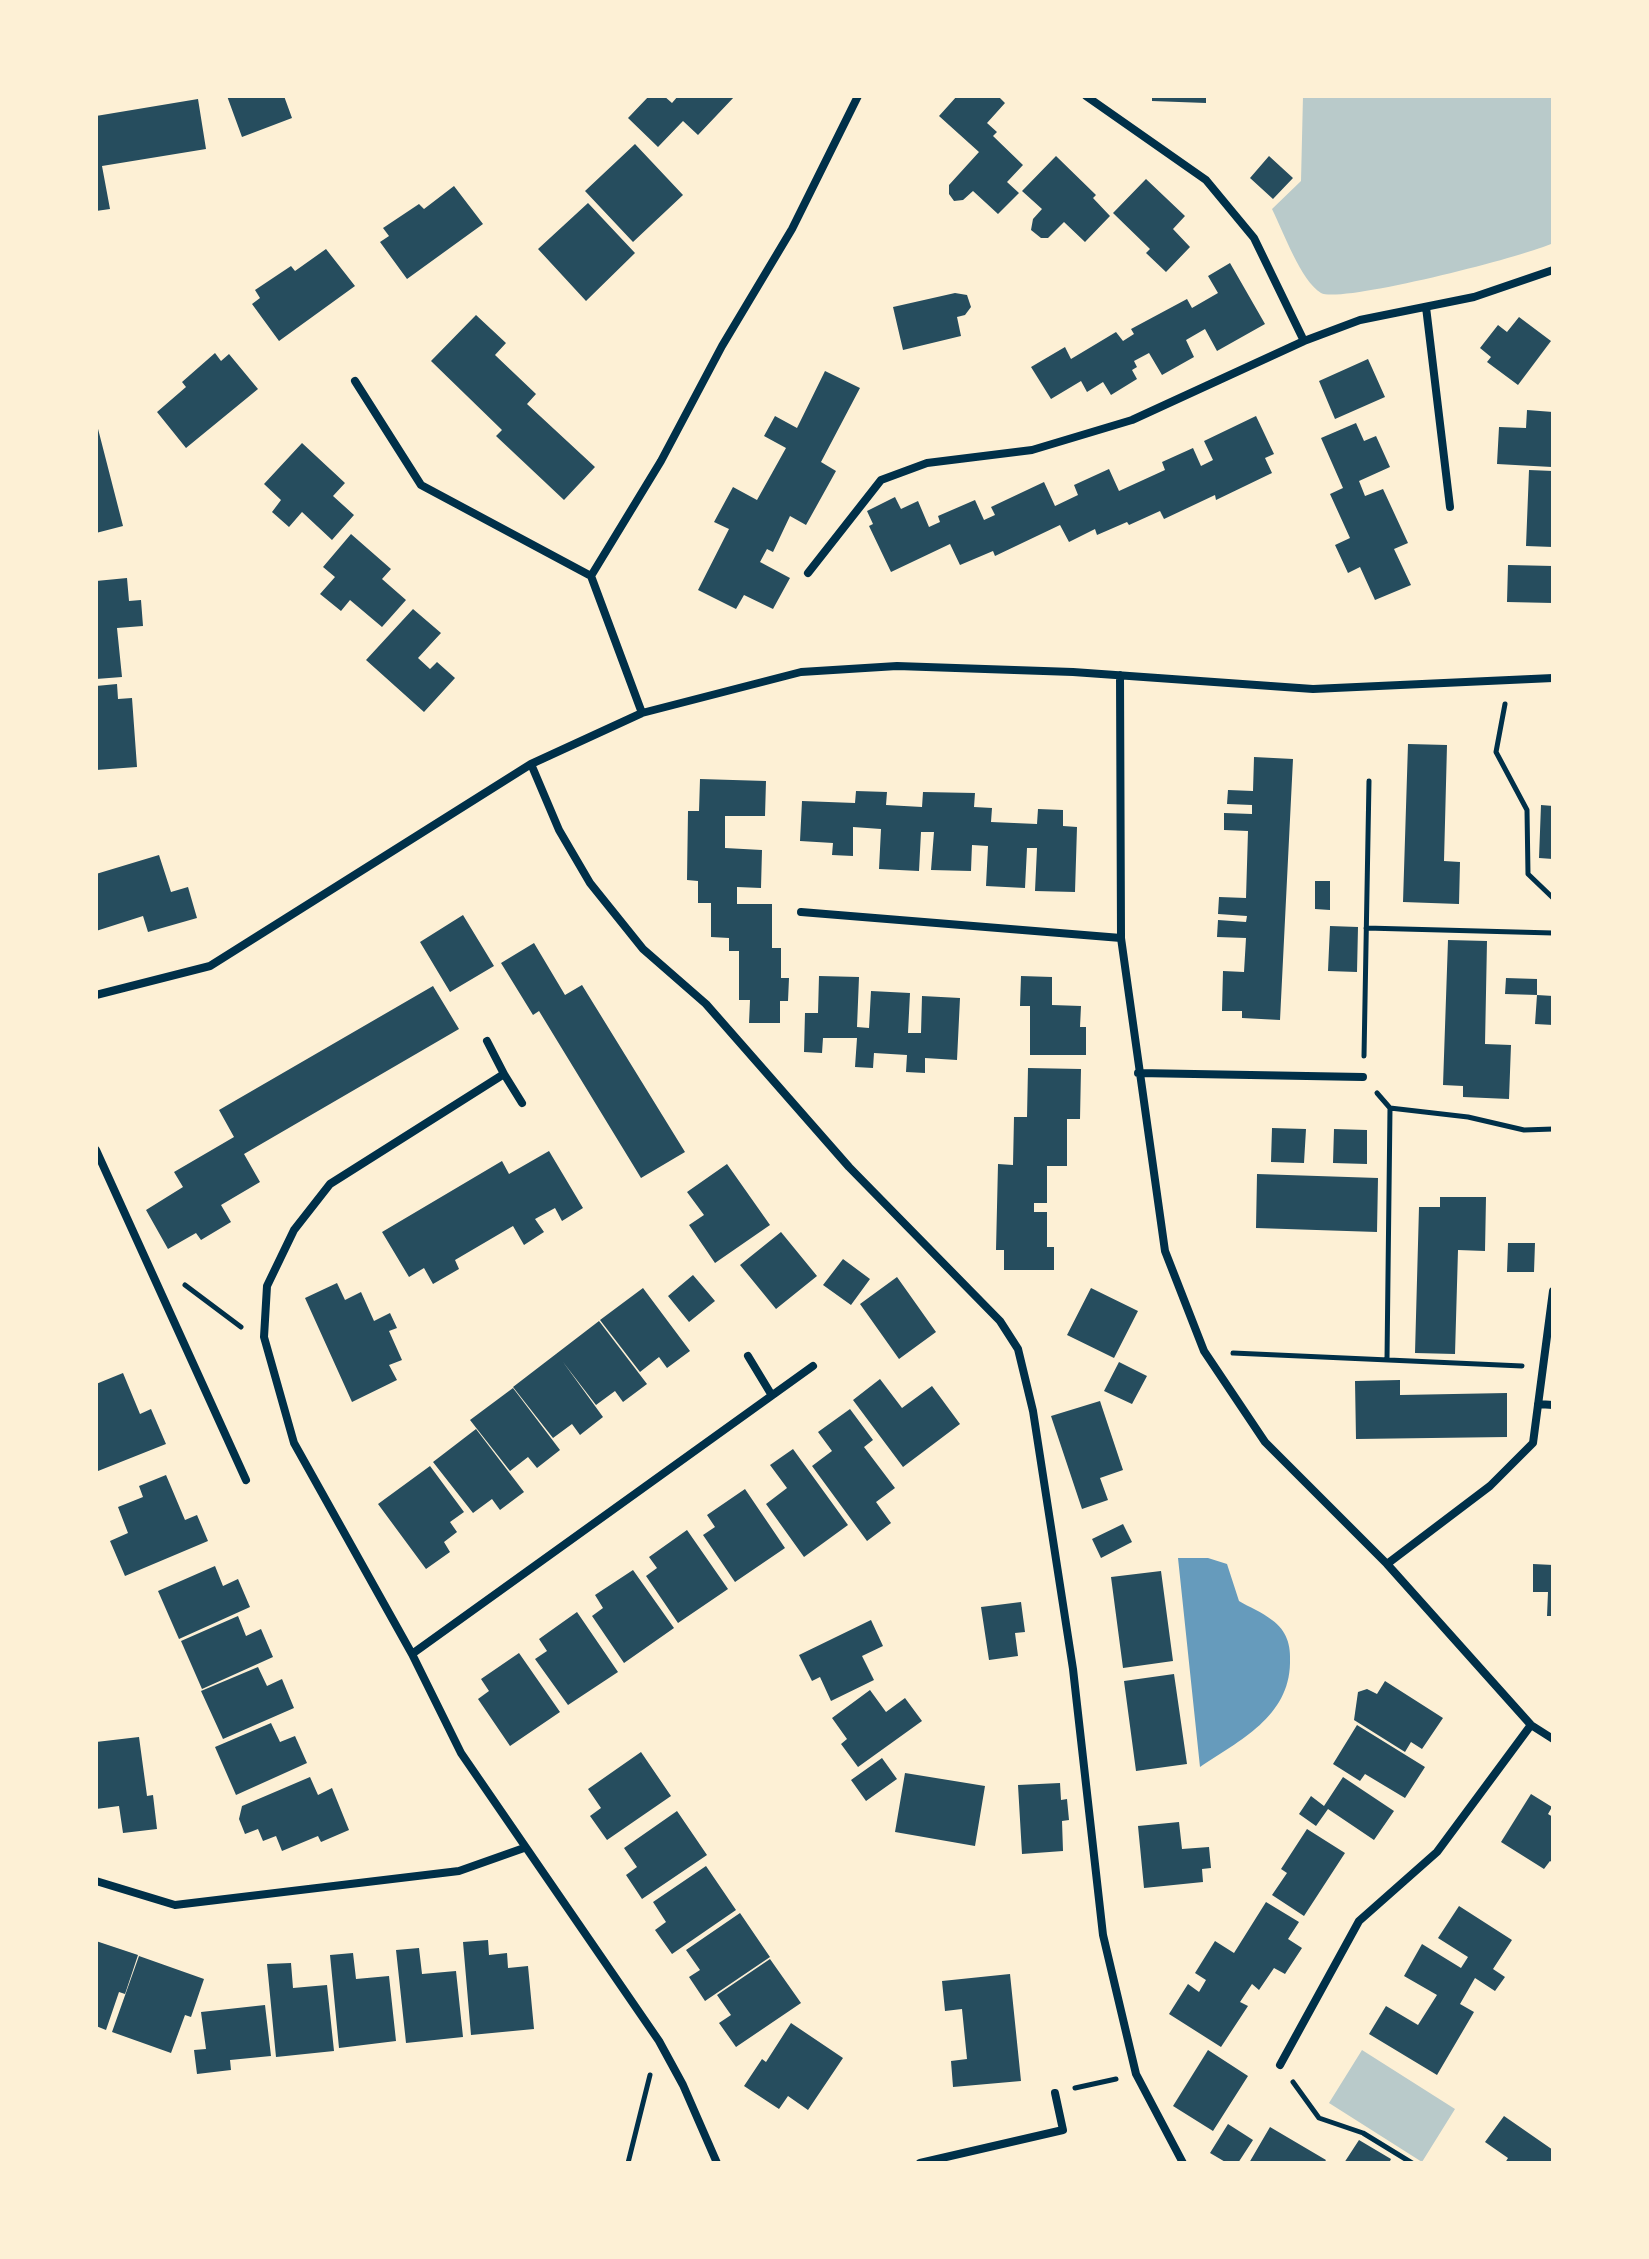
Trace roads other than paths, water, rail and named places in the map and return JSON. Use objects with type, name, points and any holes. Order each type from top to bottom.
[{"type":"street","points":[[591,576],[792,229],[858,96]]},
{"type":"street","points":[[1086,96],[1206,180],[1254,238],[1304,341]]},
{"type":"street","points":[[808,573],[881,480],[927,463],[1032,450],[1132,420],[1304,341],[1360,320],[1474,297],[1553,270]]},
{"type":"street","points":[[1426,307],[1450,507]]},
{"type":"street","points":[[355,381],[421,485],[591,576],[642,713]]},
{"type":"street","points":[[96,995],[210,966],[531,764],[642,713],[801,672],[897,666],[1120,675],[1313,689],[1553,678]]},
{"type":"street","points":[[1120,675],[1121,938],[1165,1251],[1204,1351],[1265,1442],[1387,1564],[1531,1725],[1553,1739]]},
{"type":"street","points":[[531,764],[559,830],[590,883],[643,949],[706,1004],[849,1167],[1000,1321],[1018,1349],[1033,1411],[1073,1669],[1103,1935],[1136,2074],[1183,2163]]},
{"type":"street","points":[[801,912],[1121,938]]},
{"type":"street","points":[[487,1041],[522,1103]]},
{"type":"street","points":[[1138,1073],[1363,1077]]},
{"type":"street","points":[[504,1074],[330,1184],[294,1230],[267,1286],[264,1337],[294,1443],[412,1654],[461,1753],[659,2041],[683,2085],[717,2163]]},
{"type":"street","points":[[96,1150],[246,1480]]},
{"type":"street","points":[[1387,1564],[1490,1486],[1533,1443],[1553,1291]]},
{"type":"street","points":[[748,1356],[771,1394]]},
{"type":"street","points":[[412,1654],[813,1366]]},
{"type":"street","points":[[1538,1404],[1553,1405]]},
{"type":"street","points":[[1280,2065],[1359,1921],[1437,1852],[1531,1725]]},
{"type":"street","points":[[96,1881],[175,1905],[459,1871],[524,1848]]},
{"type":"street","points":[[920,2163],[1063,2130],[1055,2093]]},
{"type":"water","points":[[1178,1558],[1208,1558],[1227,1564],[1239,1601],[1277,1624],[1285,1634],[1290,1650],[1287,1682],[1272,1713],[1246,1736],[1200,1767]]}]
